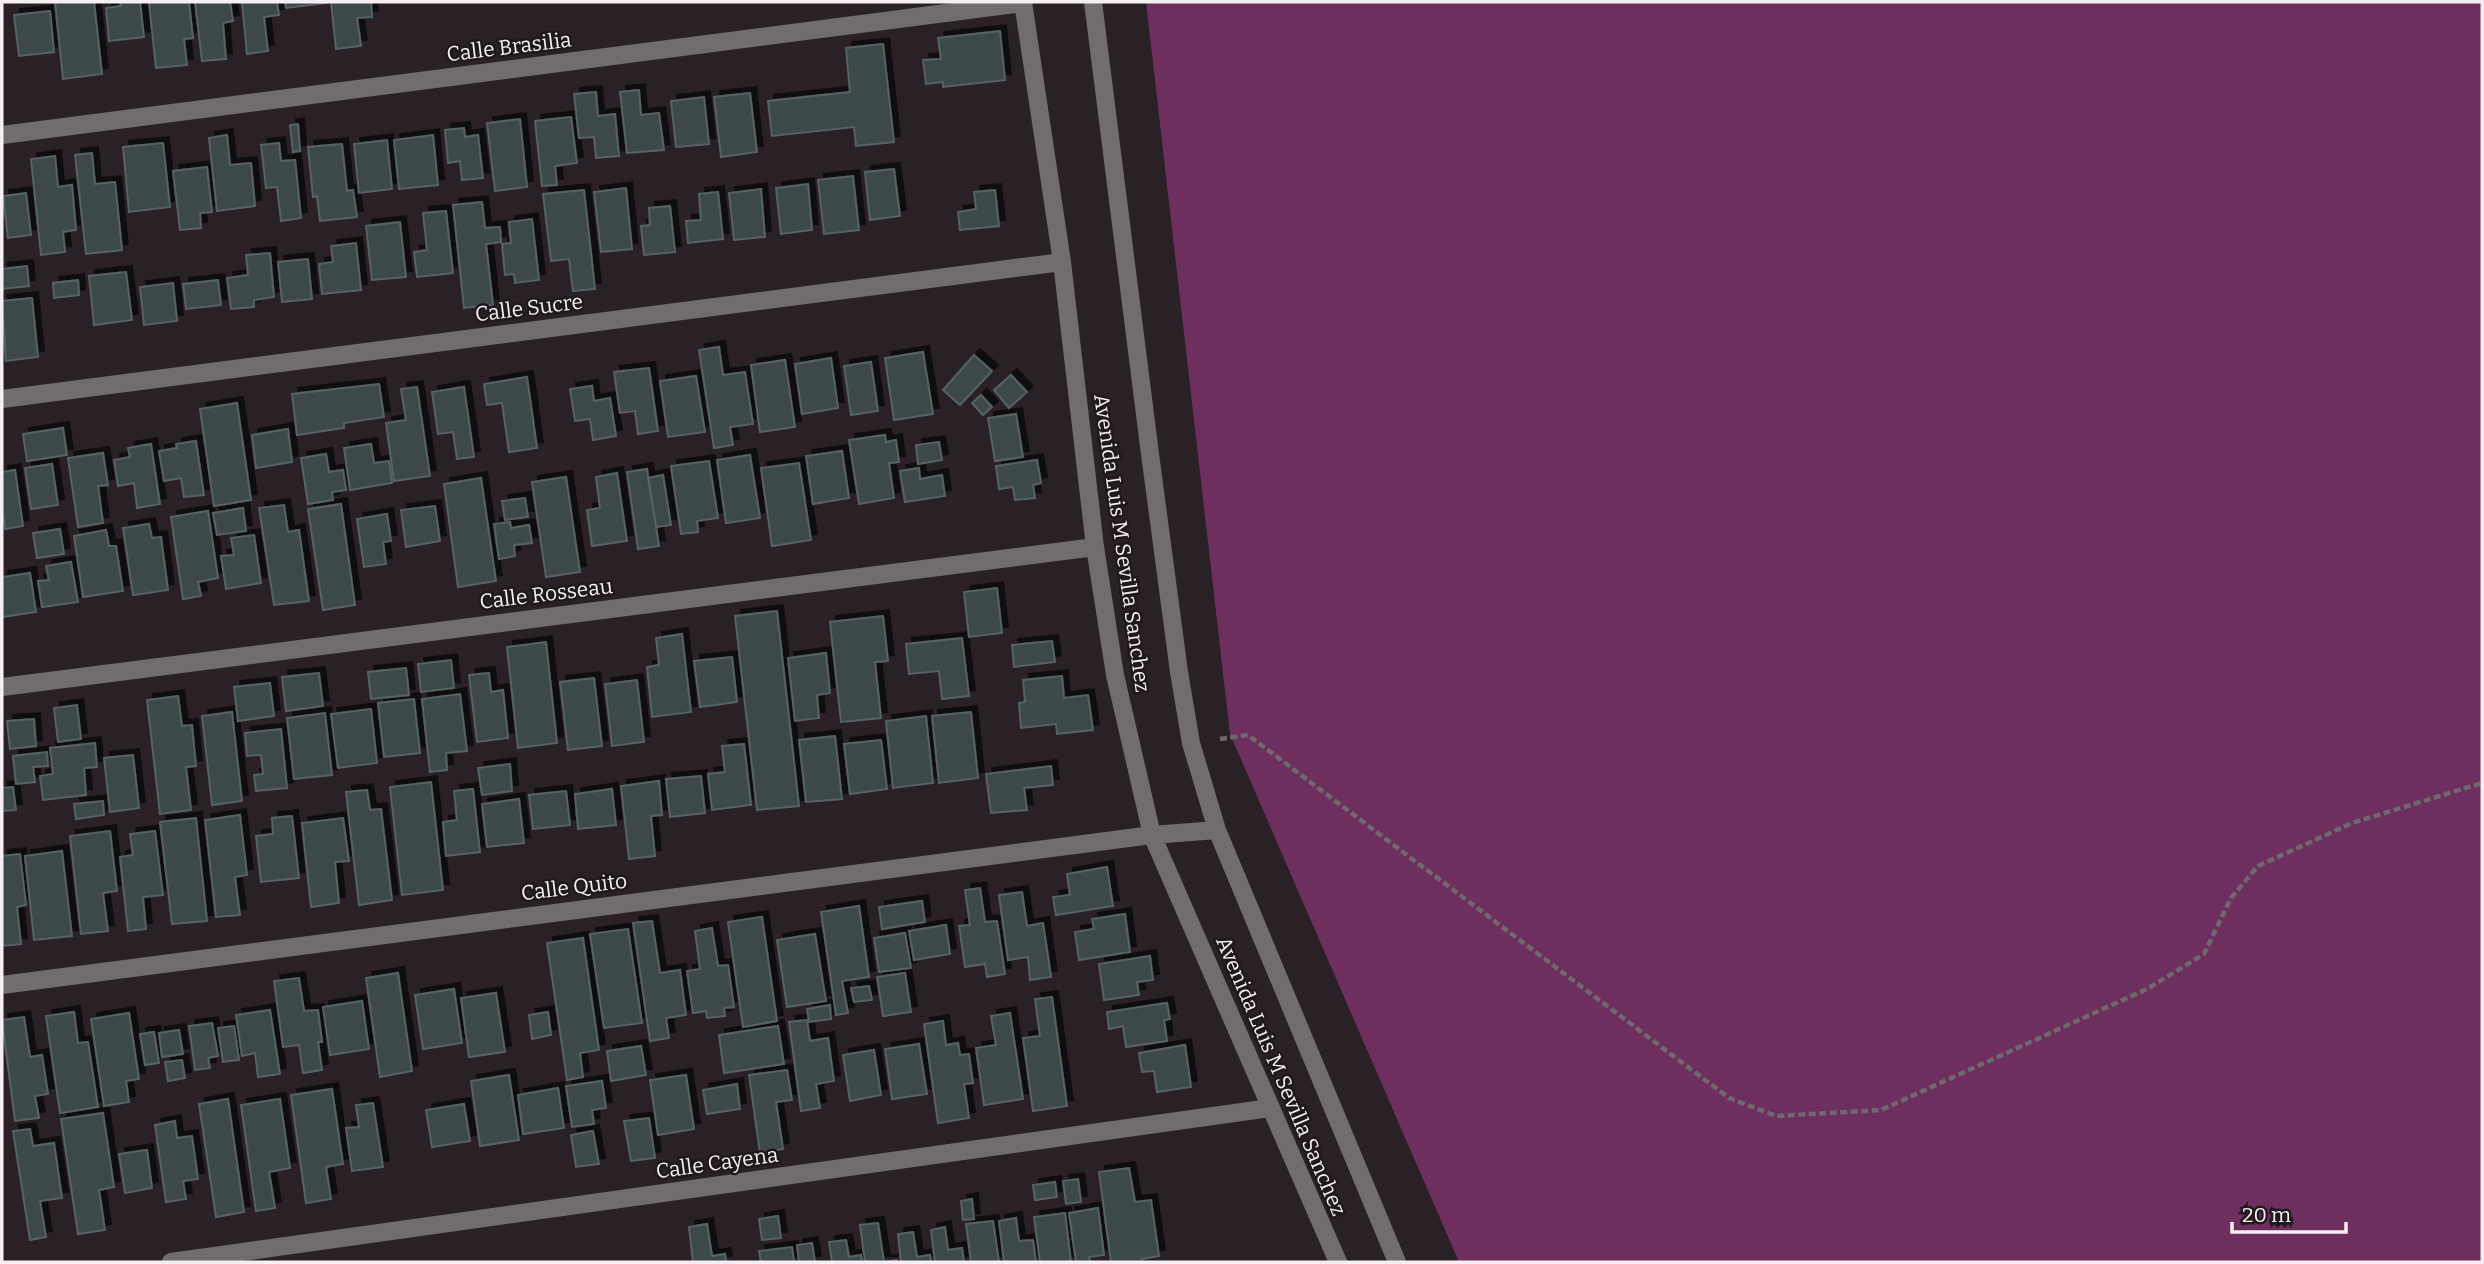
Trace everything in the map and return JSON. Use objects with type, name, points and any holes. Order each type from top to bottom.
[{"type":"street","name":"Avenida Luis M Sevilla Sanchez","points":[[1023,2],[1062,262],[1095,547],[1115,675],[1152,835],[1338,1262]]},
{"type":"street","name":"Calle Brasilia","points":[[2,135],[1023,2]]},
{"type":"street","name":"Avenida Luis M Sevilla Sanchez","points":[[1093,2],[1152,468],[1191,743],[1216,830],[1397,1262]]},
{"type":"street","name":"Calle Sucre","points":[[2,399],[1062,262]]},
{"type":"street","name":"Calle Rosseau","points":[[2,687],[1095,547]]},
{"type":"street","name":"Calle Quito","points":[[2,985],[1152,835],[1216,830]]},
{"type":"street","name":"Calle Cayena","points":[[171,1262],[1270,1108]]},
{"type":"path","points":[[1191,743],[1248,735],[1729,1098],[1776,1116],[1881,1110],[2147,989],[2204,954],[2231,898],[2258,866],[2352,823],[2482,783]]},
{"type":"shaded area","points":[[1146,2],[2482,2],[2482,1262],[1459,1262],[1230,734]]},
{"type":"building","points":[[55,2],[94,2],[102,74],[63,79]]},
{"type":"building","points":[[120,2],[140,2],[144,37],[109,41],[106,8],[121,6]]},
{"type":"building","points":[[149,2],[189,2],[193,38],[184,39],[187,65],[156,68]]},
{"type":"building","points":[[195,2],[230,2],[233,21],[223,23],[226,59],[202,61]]},
{"type":"building","points":[[242,2],[277,2],[279,15],[264,17],[268,51],[247,54]]},
{"type":"building","points":[[285,2],[325,2],[326,3],[286,8]]},
{"type":"building","points":[[331,2],[371,2],[372,17],[357,18],[361,46],[336,49]]},
{"type":"building","points":[[50,11],[54,52],[19,56],[14,15]]},
{"type":"building","points":[[1000,31],[1005,80],[943,87],[943,82],[926,84],[923,60],[941,59],[938,38]]},
{"type":"building","points":[[883,44],[894,142],[856,146],[854,127],[772,136],[768,101],[850,92],[846,48]]},
{"type":"building","points":[[639,90],[641,115],[659,113],[664,150],[627,153],[620,92]]},
{"type":"building","points":[[596,92],[598,116],[615,114],[619,156],[596,158],[594,137],[579,138],[574,94]]},
{"type":"building","points":[[750,93],[757,152],[721,157],[714,97]]},
{"type":"building","points":[[704,97],[709,144],[676,147],[671,101]]},
{"type":"building","points":[[571,117],[577,163],[555,166],[557,185],[542,186],[535,121]]},
{"type":"building","points":[[520,119],[527,187],[495,191],[487,123]]},
{"type":"building","points":[[298,124],[300,151],[293,152],[290,125]]},
{"type":"building","points":[[464,128],[465,137],[478,135],[483,178],[462,180],[460,161],[448,163],[445,130]]},
{"type":"building","points":[[227,135],[230,165],[251,163],[255,206],[217,211],[209,138]]},
{"type":"building","points":[[433,135],[438,185],[399,189],[394,140]]},
{"type":"building","points":[[387,140],[392,189],[359,193],[354,144]]},
{"type":"building","points":[[163,143],[170,207],[129,212],[123,147]]},
{"type":"building","points":[[279,143],[281,161],[295,160],[301,218],[281,221],[277,187],[266,188],[261,145]]},
{"type":"building","points":[[342,144],[347,191],[353,190],[357,217],[320,221],[317,196],[313,197],[308,147]]},
{"type":"building","points":[[92,153],[95,184],[115,182],[122,250],[86,254],[75,155]]},
{"type":"building","points":[[55,156],[58,187],[72,185],[76,230],[63,232],[65,252],[41,255],[31,159]]},
{"type":"building","points":[[207,167],[212,212],[200,213],[201,228],[180,230],[173,171]]},
{"type":"building","points":[[894,169],[900,216],[870,220],[865,172]]},
{"type":"building","points":[[853,176],[859,230],[824,234],[818,180]]},
{"type":"building","points":[[808,184],[812,230],[781,234],[776,188]]},
{"type":"building","points":[[626,188],[632,249],[601,252],[594,192]]},
{"type":"building","points":[[761,189],[765,237],[734,240],[729,193]]},
{"type":"building","points":[[584,190],[595,289],[573,291],[569,259],[551,261],[543,194]]},
{"type":"building","points":[[995,190],[999,226],[960,230],[958,212],[976,209],[974,192]]},
{"type":"building","points":[[718,192],[723,239],[688,243],[686,221],[701,220],[699,194]]},
{"type":"building","points":[[26,193],[31,235],[8,238],[3,196]]},
{"type":"building","points":[[482,202],[485,228],[500,227],[501,242],[486,244],[493,305],[464,308],[453,205]]},
{"type":"building","points":[[670,206],[675,252],[644,255],[641,226],[650,225],[649,208]]},
{"type":"building","points":[[446,211],[453,273],[417,277],[414,252],[427,250],[423,213]]},
{"type":"building","points":[[532,219],[539,280],[515,283],[514,274],[505,275],[502,244],[511,243],[509,222]]},
{"type":"building","points":[[400,222],[406,277],[372,280],[366,226]]},
{"type":"building","points":[[356,243],[361,290],[322,294],[319,264],[333,262],[331,246]]},
{"type":"building","points":[[270,253],[274,297],[254,300],[254,307],[231,309],[227,278],[248,275],[246,255]]},
{"type":"building","points":[[308,259],[312,299],[282,302],[278,262]]},
{"type":"building","points":[[27,266],[29,286],[2,289],[2,269]]},
{"type":"building","points":[[126,272],[132,320],[94,325],[89,276]]},
{"type":"building","points":[[78,280],[79,295],[54,298],[53,283]]},
{"type":"building","points":[[218,280],[221,305],[186,309],[183,284]]},
{"type":"building","points":[[173,283],[177,321],[144,325],[140,287]]},
{"type":"building","points":[[32,298],[38,357],[6,361],[2,301]]},
{"type":"building","points":[[719,347],[723,375],[745,372],[753,424],[730,427],[733,445],[714,448],[699,350]]},
{"type":"building","points":[[923,352],[933,414],[894,420],[885,358]]},
{"type":"building","points":[[974,355],[992,371],[960,405],[943,390]]},
{"type":"building","points":[[831,358],[838,408],[802,414],[795,364]]},
{"type":"building","points":[[785,360],[795,427],[760,432],[751,365]]},
{"type":"building","points":[[871,362],[878,411],[851,415],[844,366]]},
{"type":"building","points":[[649,368],[658,431],[638,434],[635,411],[620,413],[614,372]]},
{"type":"building","points":[[1011,375],[1027,392],[1009,408],[994,390]]},
{"type":"building","points":[[696,376],[705,432],[668,437],[660,381]]},
{"type":"building","points":[[527,377],[537,448],[509,452],[502,403],[487,405],[484,384]]},
{"type":"building","points":[[379,384],[384,417],[344,423],[344,428],[297,435],[292,394]]},
{"type":"building","points":[[592,386],[594,401],[610,398],[616,436],[593,440],[590,419],[575,421],[570,389]]},
{"type":"building","points":[[417,387],[430,476],[394,481],[386,423],[406,420],[401,389]]},
{"type":"building","points":[[464,387],[474,457],[457,459],[453,432],[438,434],[432,392]]},
{"type":"building","points":[[981,395],[992,407],[983,415],[972,403]]},
{"type":"building","points":[[237,403],[251,500],[214,506],[200,409]]},
{"type":"building","points":[[1016,414],[1023,457],[995,461],[988,418]]},
{"type":"building","points":[[63,428],[67,455],[27,461],[23,434]]},
{"type":"building","points":[[288,429],[292,462],[256,468],[252,435]]},
{"type":"building","points":[[885,435],[886,442],[896,440],[899,462],[889,463],[894,498],[859,504],[849,440]]},
{"type":"building","points":[[196,441],[204,495],[184,497],[181,478],[164,481],[159,451],[177,448],[176,444]]},
{"type":"building","points":[[939,442],[942,460],[918,464],[916,445]]},
{"type":"building","points":[[151,444],[160,504],[137,508],[134,483],[118,486],[114,460],[130,457],[128,448]]},
{"type":"building","points":[[371,444],[374,463],[389,461],[392,483],[350,490],[344,448]]},
{"type":"building","points":[[842,451],[849,498],[813,504],[806,456]]},
{"type":"building","points":[[103,453],[108,485],[98,486],[103,523],[78,527],[68,458]]},
{"type":"building","points":[[326,454],[329,472],[343,470],[346,490],[332,492],[333,500],[308,504],[301,458]]},
{"type":"building","points":[[750,455],[760,518],[726,523],[717,460]]},
{"type":"building","points":[[1037,460],[1041,483],[1033,485],[1035,498],[1015,500],[1013,487],[999,489],[996,466]]},
{"type":"building","points":[[709,461],[718,518],[697,521],[698,532],[681,534],[671,466]]},
{"type":"building","points":[[799,463],[811,540],[772,546],[761,468]]},
{"type":"building","points":[[52,464],[58,505],[31,509],[25,468]]},
{"type":"building","points":[[919,468],[920,479],[942,475],[945,496],[905,502],[900,471]]},
{"type":"building","points":[[647,469],[659,546],[638,549],[627,472]]},
{"type":"building","points":[[15,470],[23,526],[5,529],[2,472]]},
{"type":"building","points":[[617,473],[627,541],[592,546],[587,510],[600,508],[596,477]]},
{"type":"building","points":[[663,475],[671,525],[656,527],[648,478]]},
{"type":"building","points":[[566,477],[580,572],[546,577],[532,482]]},
{"type":"building","points":[[481,478],[496,581],[458,587],[444,484]]},
{"type":"building","points":[[525,498],[528,517],[505,520],[502,501]]},
{"type":"building","points":[[341,504],[355,605],[323,610],[308,509]]},
{"type":"building","points":[[284,505],[288,532],[299,530],[309,601],[274,605],[259,508]]},
{"type":"building","points":[[435,506],[440,541],[406,547],[401,510]]},
{"type":"building","points":[[243,508],[246,531],[217,535],[213,513]]},
{"type":"building","points":[[208,511],[218,578],[198,582],[201,596],[183,599],[171,517]]},
{"type":"building","points":[[387,514],[391,541],[383,542],[386,564],[364,567],[357,519]]},
{"type":"building","points":[[510,522],[511,528],[529,525],[532,543],[514,545],[515,556],[499,559],[494,524]]},
{"type":"building","points":[[149,524],[152,538],[161,537],[168,590],[133,595],[123,528]]},
{"type":"building","points":[[60,529],[64,554],[37,558],[33,533]]},
{"type":"building","points":[[106,530],[109,546],[116,546],[123,591],[83,597],[74,536]]},
{"type":"building","points":[[254,535],[261,583],[226,589],[221,556],[234,555],[231,538]]},
{"type":"building","points":[[71,562],[78,602],[42,607],[38,581],[49,580],[46,566]]},
{"type":"building","points":[[30,573],[36,612],[2,617],[2,577]]},
{"type":"building","points":[[997,588],[1002,633],[969,637],[964,592]]},
{"type":"building","points":[[777,611],[799,806],[757,810],[735,616]]},
{"type":"building","points":[[883,616],[888,661],[875,662],[881,718],[841,722],[830,622]]},
{"type":"building","points":[[682,634],[691,712],[652,717],[647,667],[659,665],[656,638]]},
{"type":"building","points":[[962,638],[969,696],[942,699],[939,671],[909,674],[906,644]]},
{"type":"building","points":[[1052,641],[1055,662],[1014,667],[1012,645]]},
{"type":"building","points":[[546,642],[557,743],[518,748],[507,647]]},
{"type":"building","points":[[826,653],[830,693],[817,695],[819,718],[795,721],[788,658]]},
{"type":"building","points":[[732,657],[737,702],[700,707],[694,661]]},
{"type":"building","points":[[451,660],[454,688],[421,692],[418,664]]},
{"type":"building","points":[[406,668],[409,695],[371,699],[368,672]]},
{"type":"building","points":[[319,673],[323,706],[286,711],[282,677]]},
{"type":"building","points":[[489,673],[491,692],[503,690],[508,738],[477,742],[469,675]]},
{"type":"building","points":[[1062,676],[1064,698],[1088,695],[1093,730],[1057,734],[1056,724],[1021,728],[1019,703],[1025,702],[1023,680]]},
{"type":"building","points":[[594,678],[602,746],[568,750],[560,682]]},
{"type":"building","points":[[637,680],[644,742],[612,746],[605,684]]},
{"type":"building","points":[[270,683],[274,716],[238,721],[234,687]]},
{"type":"building","points":[[460,694],[467,751],[446,753],[447,770],[430,772],[422,699]]},
{"type":"building","points":[[178,696],[182,726],[192,725],[196,766],[186,767],[191,810],[160,814],[147,700]]},
{"type":"building","points":[[414,699],[420,753],[384,757],[378,703]]},
{"type":"building","points":[[77,705],[81,739],[58,742],[54,708]]},
{"type":"building","points":[[371,709],[377,763],[338,768],[331,714]]},
{"type":"building","points":[[232,712],[242,801],[212,805],[202,716]]},
{"type":"building","points":[[971,712],[978,778],[939,783],[932,716]]},
{"type":"building","points":[[325,713],[332,775],[294,779],[287,718]]},
{"type":"building","points":[[926,716],[933,783],[893,788],[886,721]]},
{"type":"building","points":[[34,719],[36,746],[10,749],[7,721]]},
{"type":"building","points":[[281,729],[287,788],[256,791],[254,775],[263,774],[261,755],[247,756],[245,733]]},
{"type":"building","points":[[835,736],[842,799],[806,802],[799,740]]},
{"type":"building","points":[[881,740],[887,789],[850,794],[844,744]]},
{"type":"building","points":[[95,743],[97,767],[84,768],[86,795],[43,800],[40,776],[53,774],[50,748]]},
{"type":"building","points":[[744,744],[751,805],[712,810],[708,774],[725,772],[722,746]]},
{"type":"building","points":[[47,752],[48,766],[33,767],[35,782],[16,784],[13,756]]},
{"type":"building","points":[[133,755],[139,808],[110,812],[104,758]]},
{"type":"building","points":[[510,764],[512,791],[482,795],[478,768]]},
{"type":"building","points":[[1051,766],[1053,785],[1024,788],[1027,810],[991,813],[986,774]]},
{"type":"building","points":[[701,776],[705,813],[670,817],[666,779]]},
{"type":"building","points":[[659,781],[662,815],[651,816],[655,856],[629,859],[621,786]]},
{"type":"building","points":[[431,782],[443,890],[402,895],[390,787]]},
{"type":"building","points":[[13,787],[16,810],[2,811],[2,788]]},
{"type":"building","points":[[473,789],[480,852],[446,856],[443,822],[457,820],[454,791]]},
{"type":"building","points":[[612,789],[616,825],[578,829],[575,794]]},
{"type":"building","points":[[367,790],[370,810],[381,809],[392,900],[359,905],[346,792]]},
{"type":"building","points":[[566,791],[570,825],[533,829],[529,795]]},
{"type":"building","points":[[519,799],[524,843],[487,847],[482,804]]},
{"type":"building","points":[[103,801],[104,815],[76,819],[74,804]]},
{"type":"building","points":[[240,815],[247,875],[235,877],[240,915],[216,917],[205,820]]},
{"type":"building","points":[[292,816],[299,878],[261,882],[256,836],[273,834],[272,818]]},
{"type":"building","points":[[196,818],[207,921],[172,924],[160,822]]},
{"type":"building","points":[[343,818],[349,861],[335,862],[339,903],[311,907],[302,823]]},
{"type":"building","points":[[110,831],[117,891],[103,893],[108,931],[81,934],[70,836]]},
{"type":"building","points":[[155,831],[163,895],[143,897],[146,929],[128,931],[120,857],[133,855],[130,834]]},
{"type":"building","points":[[62,851],[72,936],[34,940],[25,856]]},
{"type":"building","points":[[20,854],[26,905],[17,907],[21,944],[2,946],[2,856]]},
{"type":"building","points":[[1107,867],[1113,906],[1056,915],[1053,897],[1070,895],[1067,874]]},
{"type":"building","points":[[980,888],[985,922],[997,921],[1005,974],[987,977],[985,964],[965,967],[959,926],[970,925],[965,890]]},
{"type":"building","points":[[1022,892],[1027,926],[1043,923],[1051,977],[1030,980],[1028,957],[1008,960],[999,895]]},
{"type":"building","points":[[922,901],[925,922],[882,929],[879,907]]},
{"type":"building","points":[[859,906],[869,977],[842,981],[848,1013],[836,1015],[821,912]]},
{"type":"building","points":[[1125,914],[1130,952],[1079,960],[1075,932],[1094,929],[1092,919]]},
{"type":"building","points":[[762,917],[777,1021],[743,1027],[728,922]]},
{"type":"building","points":[[652,921],[660,973],[680,970],[686,1015],[666,1018],[669,1038],[650,1041],[633,923]]},
{"type":"building","points":[[946,925],[950,954],[914,960],[909,931]]},
{"type":"building","points":[[712,928],[718,966],[728,965],[734,1007],[724,1008],[725,1016],[707,1018],[706,1011],[693,1013],[687,971],[700,969],[695,931]]},
{"type":"building","points":[[628,929],[642,1023],[604,1028],[590,934]]},
{"type":"building","points":[[905,933],[911,968],[879,972],[874,938]]},
{"type":"building","points":[[815,934],[826,1001],[787,1007],[777,940]]},
{"type":"building","points":[[583,938],[599,1050],[580,1053],[583,1077],[567,1080],[547,943]]},
{"type":"building","points":[[1150,956],[1153,980],[1137,982],[1139,995],[1104,1000],[1099,964]]},
{"type":"building","points":[[398,973],[412,1071],[380,1077],[366,978]]},
{"type":"building","points":[[905,973],[911,1012],[883,1016],[877,977]]},
{"type":"building","points":[[299,978],[304,1011],[318,1010],[322,1042],[318,1042],[322,1070],[303,1073],[299,1045],[283,1047],[274,981]]},
{"type":"building","points":[[869,986],[872,1000],[854,1002],[851,988]]},
{"type":"building","points":[[454,989],[462,1043],[423,1049],[415,995]]},
{"type":"building","points":[[496,993],[505,1052],[469,1057],[461,998]]},
{"type":"building","points":[[1052,997],[1067,1106],[1033,1111],[1023,1038],[1040,1036],[1035,999]]},
{"type":"building","points":[[362,1001],[369,1049],[330,1055],[323,1007]]},
{"type":"building","points":[[1167,1003],[1170,1019],[1164,1020],[1167,1041],[1126,1047],[1123,1026],[1109,1029],[1107,1012]]},
{"type":"building","points":[[830,1005],[831,1019],[809,1022],[807,1009]]},
{"type":"building","points":[[270,1010],[280,1074],[258,1077],[255,1053],[242,1056],[236,1015]]},
{"type":"building","points":[[74,1012],[78,1043],[88,1042],[98,1107],[60,1113],[46,1016]]},
{"type":"building","points":[[548,1012],[551,1035],[532,1039],[529,1015]]},
{"type":"building","points":[[129,1013],[139,1079],[126,1081],[129,1102],[104,1106],[91,1019]]},
{"type":"building","points":[[1010,1013],[1023,1099],[984,1105],[976,1048],[996,1045],[991,1016]]},
{"type":"building","points":[[24,1017],[30,1057],[42,1055],[48,1094],[35,1096],[39,1118],[15,1121],[2,1020]]},
{"type":"building","points":[[807,1020],[810,1041],[828,1038],[834,1081],[816,1084],[820,1108],[801,1111],[789,1022]]},
{"type":"building","points":[[943,1021],[946,1045],[958,1043],[960,1055],[969,1054],[973,1083],[964,1084],[969,1118],[938,1123],[924,1024]]},
{"type":"building","points":[[212,1023],[218,1056],[208,1058],[210,1068],[195,1070],[189,1026]]},
{"type":"building","points":[[234,1026],[239,1060],[223,1062],[218,1028]]},
{"type":"building","points":[[778,1026],[784,1064],[724,1073],[719,1035]]},
{"type":"building","points":[[179,1030],[183,1054],[162,1057],[159,1033]]},
{"type":"building","points":[[154,1032],[159,1063],[145,1065],[140,1034]]},
{"type":"building","points":[[919,1044],[927,1094],[892,1099],[885,1049]]},
{"type":"building","points":[[1185,1045],[1191,1087],[1157,1092],[1154,1071],[1142,1072],[1139,1053]]},
{"type":"building","points":[[641,1046],[646,1075],[611,1081],[607,1051]]},
{"type":"building","points":[[874,1050],[881,1095],[850,1101],[843,1055]]},
{"type":"building","points":[[182,1060],[185,1078],[168,1081],[165,1062]]},
{"type":"building","points":[[787,1070],[792,1100],[776,1102],[783,1149],[760,1153],[749,1075]]},
{"type":"building","points":[[509,1075],[519,1140],[480,1146],[471,1081]]},
{"type":"building","points":[[686,1075],[694,1129],[658,1135],[650,1080]]},
{"type":"building","points":[[602,1081],[606,1108],[592,1110],[594,1124],[572,1127],[566,1086]]},
{"type":"building","points":[[737,1084],[740,1109],[707,1114],[703,1090]]},
{"type":"building","points":[[558,1088],[564,1128],[523,1134],[518,1095]]},
{"type":"building","points":[[332,1089],[343,1164],[326,1167],[331,1199],[306,1203],[291,1095]]},
{"type":"building","points":[[228,1099],[244,1212],[216,1217],[199,1104]]},
{"type":"building","points":[[280,1099],[290,1168],[269,1172],[275,1208],[256,1211],[241,1105]]},
{"type":"building","points":[[373,1103],[383,1167],[352,1171],[346,1128],[359,1127],[356,1105]]},
{"type":"building","points":[[464,1104],[470,1141],[432,1147],[426,1110]]},
{"type":"building","points":[[103,1113],[114,1187],[99,1190],[105,1230],[78,1234],[61,1119]]},
{"type":"building","points":[[649,1118],[655,1158],[631,1161],[624,1121]]},
{"type":"building","points":[[175,1121],[177,1138],[192,1136],[198,1179],[183,1181],[186,1199],[166,1202],[155,1125]]},
{"type":"building","points":[[30,1129],[33,1146],[54,1143],[62,1198],[40,1201],[46,1237],[30,1240],[13,1131]]},
{"type":"building","points":[[593,1131],[599,1164],[576,1167],[571,1135]]},
{"type":"building","points":[[147,1150],[152,1188],[125,1193],[119,1154]]},
{"type":"building","points":[[1129,1168],[1135,1202],[1151,1200],[1159,1256],[1142,1259],[1142,1262],[1111,1262],[1099,1172]]},
{"type":"building","points":[[1078,1179],[1081,1202],[1066,1204],[1063,1181]]},
{"type":"building","points":[[1055,1182],[1057,1197],[1035,1200],[1033,1185]]},
{"type":"building","points":[[972,1199],[974,1219],[963,1220],[961,1201]]},
{"type":"building","points":[[1098,1208],[1104,1255],[1089,1257],[1090,1262],[1076,1262],[1069,1213]]},
{"type":"building","points":[[1065,1213],[1071,1262],[1040,1262],[1034,1217]]},
{"type":"building","points":[[778,1216],[781,1238],[762,1240],[759,1219]]},
{"type":"building","points":[[1016,1218],[1019,1241],[1033,1240],[1036,1262],[1004,1262],[999,1221]]},
{"type":"building","points":[[993,1221],[999,1262],[971,1262],[966,1224]]},
{"type":"building","points":[[878,1223],[884,1262],[865,1262],[860,1225]]},
{"type":"building","points":[[707,1224],[712,1256],[725,1254],[726,1262],[693,1262],[689,1227]]},
{"type":"building","points":[[945,1227],[948,1250],[962,1248],[964,1262],[935,1262],[931,1230]]},
{"type":"building","points":[[913,1232],[917,1257],[930,1255],[931,1262],[901,1262],[898,1234]]},
{"type":"building","points":[[846,1240],[849,1257],[861,1255],[862,1262],[832,1262],[829,1242]]},
{"type":"building","points":[[812,1243],[815,1262],[799,1262],[797,1245]]},
{"type":"building","points":[[792,1247],[794,1262],[761,1262],[759,1251]]}]
